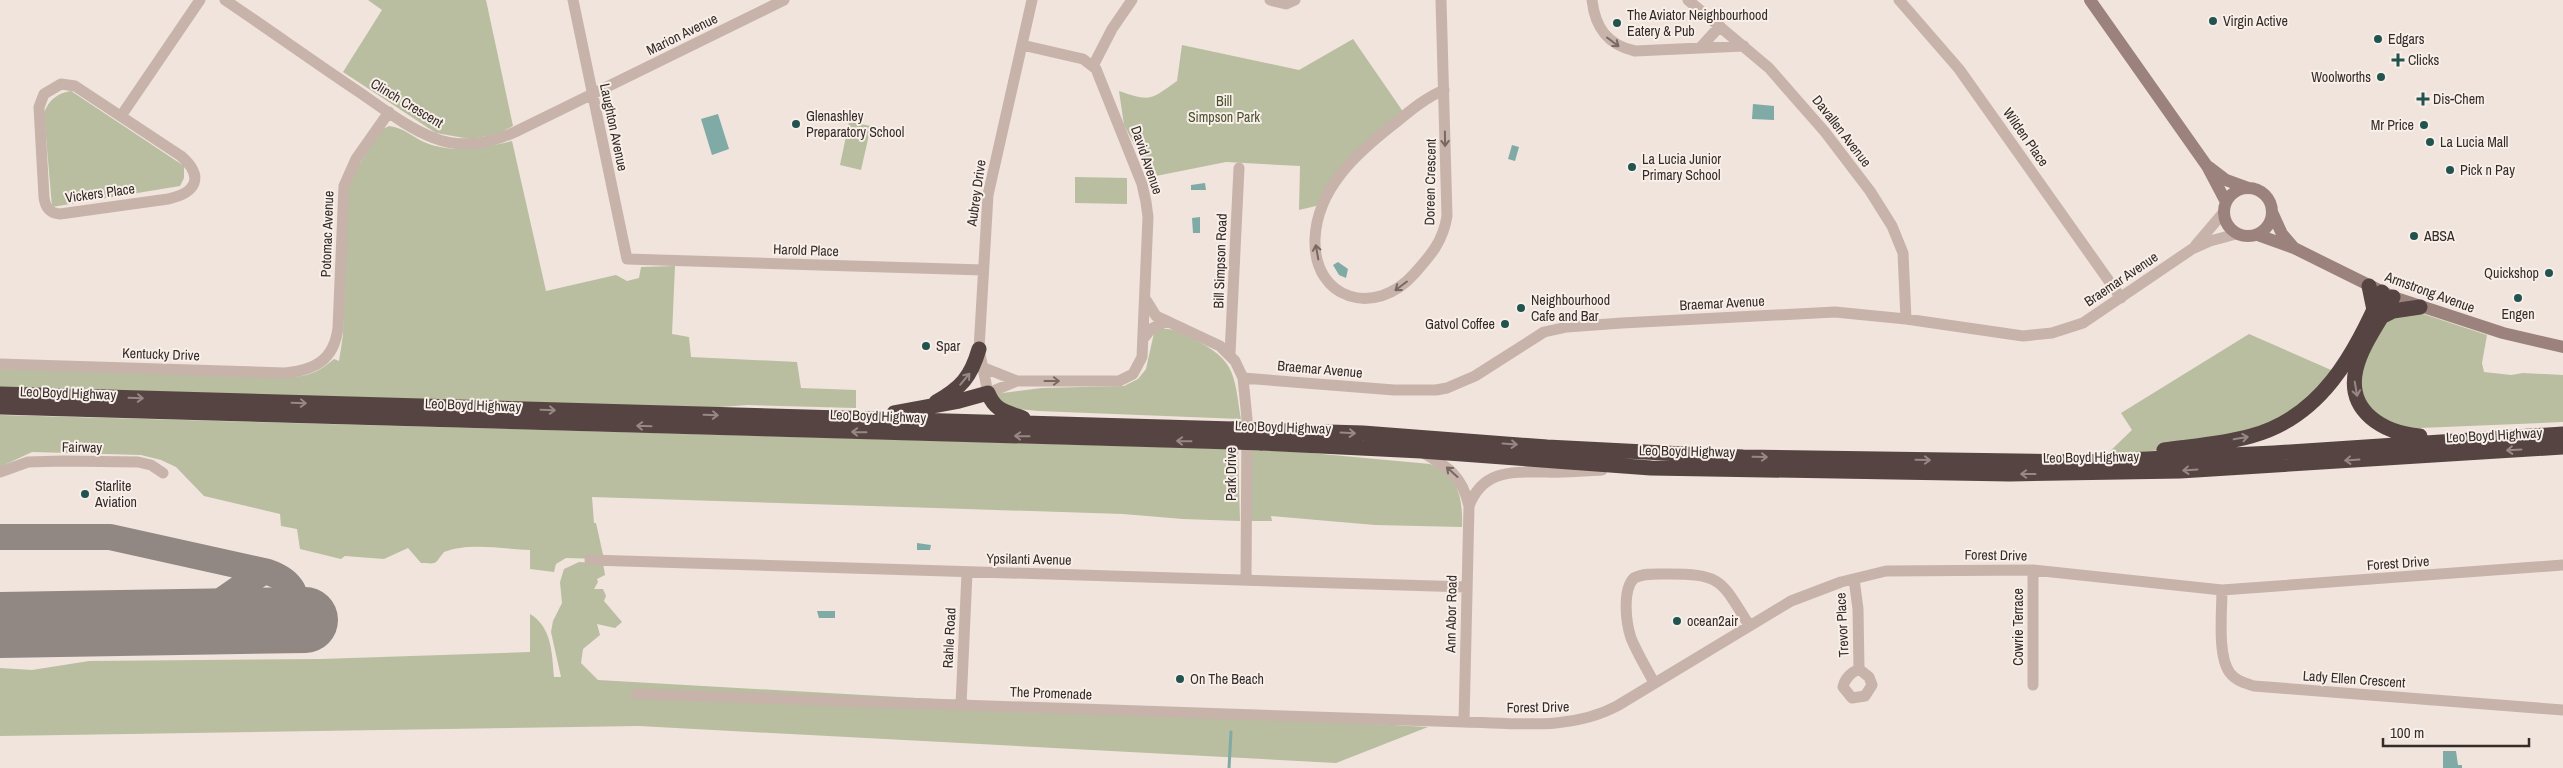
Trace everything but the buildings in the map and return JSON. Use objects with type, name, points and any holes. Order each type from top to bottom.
[{"type":"highway","points":[[2381,292],[2378,313],[2356,368],[2356,389],[2363,408],[2375,423],[2393,432],[2456,440]]},
{"type":"highway","points":[[2124,460],[2155,451],[2250,437],[2292,418],[2314,402],[2334,381],[2378,313],[2420,307]]},
{"type":"highway","points":[[908,411],[935,402],[958,388],[974,368],[979,349]]},
{"type":"highway","points":[[833,419],[908,411],[988,393],[992,402],[1000,411],[1042,423]]},
{"type":"highway","name":"Leo Boyd Highway","points":[[0,394],[833,419],[1042,423],[1233,435]]},
{"type":"highway","name":"Leo Boyd Highway","points":[[0,407],[1233,435],[1652,468],[2010,474],[2106,474],[2563,447]]},
{"type":"highway","name":"Leo Boyd Highway","points":[[1263,436],[1362,433],[1547,447],[1744,457],[2004,461],[2124,460],[2274,453],[2563,434]]},
{"type":"street","points":[[122,116],[200,0]]},
{"type":"street","name":"Clinch Crescent","points":[[225,0],[389,112],[434,138],[474,144],[503,138],[592,96]]},
{"type":"street","name":"Laughton Avenue","points":[[573,0],[627,259]]},
{"type":"street","name":"Marion Avenue","points":[[592,96],[784,0]]},
{"type":"street","name":"Aubrey Drive","points":[[988,393],[979,349],[983,270],[991,177],[1032,0]]},
{"type":"street","points":[[1022,45],[1083,59],[1093,66],[1112,29],[1132,0]]},
{"type":"street","points":[[1270,0],[1286,4],[1295,0]]},
{"type":"street","name":"Doreen Crescent","points":[[1441,0],[1444,90],[1447,216],[1440,243],[1407,282],[1393,292],[1368,300],[1341,293],[1326,277],[1316,253],[1316,225],[1327,193],[1350,161],[1374,139],[1424,100],[1444,90]]},
{"type":"street","points":[[1592,0],[1599,28],[1618,47],[1634,51],[1744,46]]},
{"type":"street","name":"Davallen Avenue","points":[[1688,0],[1769,68],[1825,132],[1870,192],[1899,240],[1904,259],[1906,319]]},
{"type":"street","name":"Wilden Place","points":[[1899,0],[1959,69],[2121,298]]},
{"type":"street","points":[[2090,0],[2208,166],[2224,208],[2228,228],[2236,234],[2250,237],[2258,235],[2268,226],[2272,212],[2268,198],[2262,192],[2226,180],[2208,166]]},
{"type":"street","points":[[1700,48],[1720,26]]},
{"type":"street","name":"David Avenue","points":[[1093,66],[1109,99],[1142,184],[1148,217],[1145,299]]},
{"type":"street","name":"Vickers Place","points":[[69,84],[122,116],[188,162],[195,173],[192,188],[180,196],[168,199],[60,214],[51,212],[45,202],[38,120],[39,107],[44,94],[54,86],[69,84]]},
{"type":"street","name":"Potomac Avenue","points":[[320,364],[330,354],[337,338],[342,202],[346,178],[356,159],[389,112]]},
{"type":"street","name":"Bill Simpson Road","points":[[1230,354],[1239,168]]},
{"type":"street","points":[[2224,208],[2231,194],[2248,188]]},
{"type":"street","name":"Braemar Avenue","points":[[2192,249],[2224,208]]},
{"type":"street","name":"Armstrong Avenue","points":[[2272,212],[2282,234],[2294,248]]},
{"type":"street","name":"Braemar Avenue","points":[[1243,378],[1394,390],[1436,390],[1454,386],[1475,376],[1538,335],[1568,327],[1835,312],[1906,319],[2023,336],[2039,335],[2075,326],[2121,298],[2192,249],[2210,241],[2236,234]]},
{"type":"street","name":"Armstrong Avenue","points":[[2258,235],[2294,248],[2381,292],[2420,307],[2503,333],[2563,347]]},
{"type":"street","name":"Harold Place","points":[[627,259],[983,270]]},
{"type":"street","points":[[988,393],[1017,382],[1119,382],[1133,374],[1140,364],[1145,299]]},
{"type":"street","name":"Park Drive","points":[[1145,299],[1153,313],[1167,322],[1213,341],[1230,354],[1243,378],[1247,419],[1246,580]]},
{"type":"street","points":[[1143,339],[1151,329],[1167,322]]},
{"type":"street","name":"Kentucky Drive","points":[[0,364],[285,373],[309,369],[320,364]]},
{"type":"street","points":[[982,368],[1017,382]]},
{"type":"street","name":"Ann Abor Road","points":[[1421,450],[1458,477],[1465,490],[1469,506],[1464,722]]},
{"type":"street","name":"Fairway","points":[[0,472],[28,462],[62,461],[138,462],[151,465],[163,472]]},
{"type":"street","name":"Ann Abor Road","points":[[1469,506],[1482,484],[1495,476],[1510,473],[1652,468]]},
{"type":"street","name":"Ypsilanti Avenue","points":[[590,560],[1467,587]]},
{"type":"street","name":"Forest Drive","points":[[1464,722],[1546,723],[1577,721],[1607,711],[1749,625],[1805,594],[1854,579],[1897,570],[2033,570],[2222,590],[2563,565]]},
{"type":"street","name":"Cowrie Terrace","points":[[2033,570],[2033,685]]},
{"type":"street","name":"Rahle Road","points":[[961,705],[967,573]]},
{"type":"street","points":[[1654,683],[1631,638],[1627,598],[1630,582],[1634,578],[1651,574],[1697,574],[1709,576],[1726,590],[1749,625]]},
{"type":"street","name":"Trevor Place","points":[[1854,579],[1858,609],[1859,669]]},
{"type":"street","name":"Lady Ellen Crescent","points":[[2222,590],[2222,630],[2226,665],[2239,681],[2254,686],[2563,710]]},
{"type":"street","name":"The Promenade","points":[[636,694],[1464,722]]},
{"type":"green space","points":[[368,0],[486,0],[513,126],[498,134],[470,139],[436,133],[343,72],[382,10]]},
{"type":"green space","name":"Bill Simpson Park","points":[[1353,39],[1406,116],[1338,177],[1316,206],[1299,210],[1300,166],[1226,162],[1151,177],[1124,125],[1119,91],[1138,97],[1150,97],[1177,81],[1182,45],[1299,70]]},
{"type":"green space","points":[[71,91],[184,166],[184,178],[180,186],[52,207],[44,113],[48,104],[54,98],[62,93]]},
{"type":"green space","points":[[849,122],[871,126],[861,170],[840,165]]},
{"type":"green space","points":[[389,126],[403,130],[434,146],[445,148],[479,148],[512,141],[546,291],[616,275],[627,281],[639,278],[641,267],[675,266],[672,334],[689,337],[691,357],[797,362],[801,388],[856,390],[856,408],[748,405],[678,410],[0,387],[0,369],[295,377],[316,371],[334,359],[339,361],[343,335],[347,198],[350,179],[381,130]]},
{"type":"green space","points":[[1075,177],[1127,178],[1127,204],[1075,203]]},
{"type":"green space","points":[[2393,304],[2487,335],[2482,363],[2484,372],[2511,375],[2523,373],[2563,375],[2563,422],[2395,429],[2372,418],[2356,374]]},
{"type":"green space","points":[[1160,329],[1173,330],[1185,335],[1218,354],[1225,362],[1234,379],[1241,419],[1038,411],[1008,408],[995,394],[1042,388],[1124,386],[1138,379],[1146,369],[1154,333]]},
{"type":"green space","points":[[2249,334],[2338,373],[2283,426],[2219,445],[2106,455],[2132,430],[2121,413]]},
{"type":"green space","points":[[0,415],[1238,449],[1240,521],[1123,514],[592,497],[594,523],[596,523],[604,559],[566,558],[556,564],[554,572],[530,569],[530,550],[498,548],[464,547],[454,549],[444,552],[436,562],[431,563],[421,563],[408,548],[384,559],[345,556],[341,559],[300,549],[297,529],[281,526],[280,514],[204,496],[176,467],[161,460],[141,455],[32,452],[0,467]]},
{"type":"green space","points":[[1251,450],[1300,452],[1430,464],[1440,468],[1453,481],[1462,507],[1462,527],[1375,525],[1271,516],[1272,521],[1251,521]]},
{"type":"green space","points":[[579,562],[603,563],[605,575],[597,579],[598,582],[594,589],[603,589],[606,596],[604,601],[622,622],[615,628],[597,624],[600,635],[583,649],[581,663],[598,680],[1428,727],[1336,763],[639,726],[0,736],[0,668],[32,670],[89,661],[321,659],[530,652],[530,614],[543,626],[547,634],[550,642],[554,677],[561,677],[551,632],[553,621],[562,603],[560,582],[564,569]]},
{"type":"water","points":[[1753,104],[1774,106],[1774,120],[1752,119]]},
{"type":"water","points":[[718,114],[729,149],[712,155],[701,119]]},
{"type":"water","points":[[1512,145],[1519,147],[1515,161],[1508,159]]},
{"type":"water","points":[[1205,183],[1206,190],[1191,190],[1191,185]]},
{"type":"water","points":[[1200,217],[1200,233],[1193,233],[1192,218]]},
{"type":"water","points":[[1338,262],[1348,269],[1346,278],[1339,275],[1333,265]]},
{"type":"water","points":[[917,543],[931,545],[930,550],[917,550]]},
{"type":"water","points":[[817,611],[835,611],[835,618],[819,618]]},
{"type":"water","points":[[2443,751],[2456,751],[2458,765],[2462,765],[2462,768],[2443,768]]},
{"type":"waterway","points":[[1229,768],[1231,732]]},
{"type":"taxiway","points":[[0,537],[110,537],[268,572],[284,580],[293,590],[297,603],[298,620]]},
{"type":"taxiway","points":[[192,621],[264,571]]},
{"type":"runway","points":[[0,625],[305,620]]},
{"type":"place","name":"Virgin Active","points":[[2213,21]]},
{"type":"place","name":"The Aviator Neighbourhood Eatery & Pub","points":[[1617,23]]},
{"type":"place","name":"Edgars","points":[[2378,39]]},
{"type":"place","name":"Clicks","points":[[2398,60]]},
{"type":"place","name":"Woolworths","points":[[2381,77]]},
{"type":"place","name":"Dis-Chem","points":[[2423,99]]},
{"type":"place","name":"Glenashley Preparatory School","points":[[796,124]]},
{"type":"place","name":"Mr Price","points":[[2424,125]]},
{"type":"place","name":"La Lucia Mall","points":[[2430,142]]},
{"type":"place","name":"La Lucia Junior Primary School","points":[[1632,167]]},
{"type":"place","name":"Pick n Pay","points":[[2450,170]]},
{"type":"place","name":"ABSA","points":[[2414,236]]},
{"type":"place","name":"Quickshop","points":[[2549,273]]},
{"type":"place","name":"Engen","points":[[2518,298]]},
{"type":"place","name":"Neighbourhood Cafe and Bar","points":[[1521,308]]},
{"type":"place","name":"Gatvol Coffee","points":[[1505,324]]},
{"type":"place","name":"Spar","points":[[926,346]]},
{"type":"place","name":"Starlite Aviation","points":[[85,494]]},
{"type":"place","name":"ocean2air","points":[[1677,621]]},
{"type":"place","name":"On The Beach","points":[[1180,679]]}]
